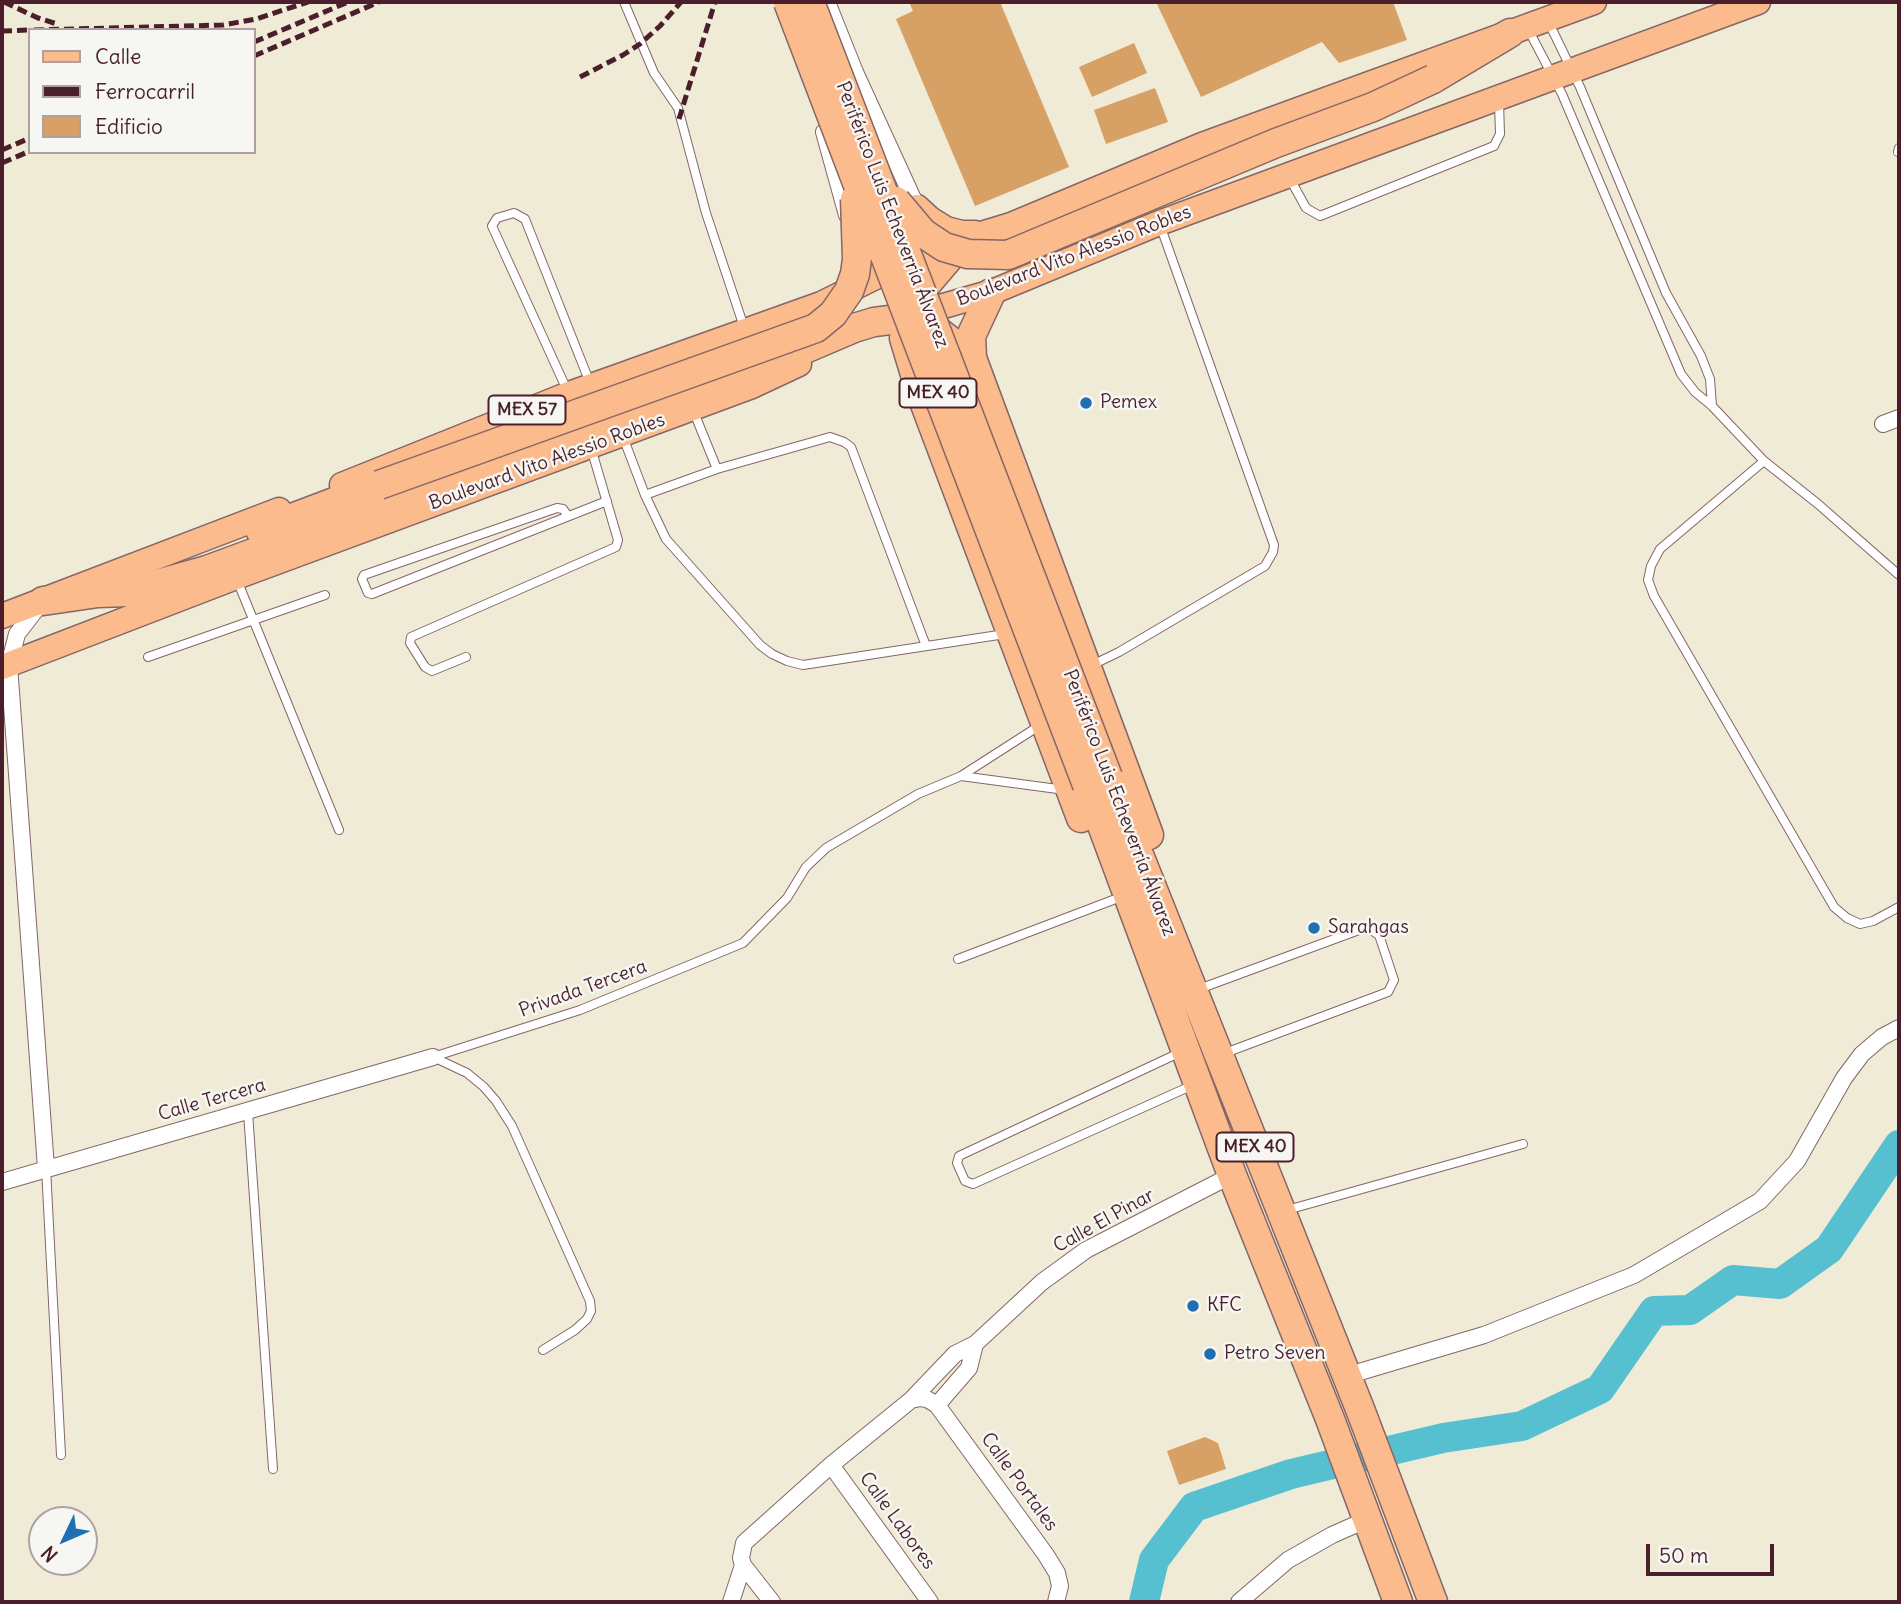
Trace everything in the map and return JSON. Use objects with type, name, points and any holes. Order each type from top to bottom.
[{"type":"highway","name":"Periférico Luis Echeverría Álvarez","points":[[788,2],[864,169]]},
{"type":"highway","name":"Periférico Luis Echeverría Álvarez","points":[[810,2],[864,169],[1232,1175],[1330,1419],[1398,1602]]},
{"type":"highway","points":[[864,169],[923,233],[944,247],[968,254],[1009,255],[1276,143],[1373,107],[1433,79],[1528,26]]},
{"type":"highway","points":[[98,593],[379,485],[816,328],[833,314],[849,290],[855,274],[864,169]]},
{"type":"highway","points":[[898,319],[974,236]]},
{"type":"highway","points":[[990,293],[971,336],[972,358],[1150,837],[1153,859],[1152,886]]},
{"type":"highway","points":[[898,319],[920,391],[1045,722],[1089,784],[1113,900],[1123,918],[1150,949]]},
{"type":"highway","points":[[43,601],[98,593],[129,592],[207,570],[874,322],[898,319],[920,323],[939,332],[972,358]]},
{"type":"highway","points":[[920,391],[924,377],[938,362],[958,355],[972,358]]},
{"type":"highway","name":"Periférico Luis Echeverría Álvarez","points":[[1089,784],[1152,886],[1360,1409],[1388,1489],[1433,1602]]},
{"type":"main road","points":[[1034,275],[1020,264],[1015,256],[1010,244],[1011,225],[1202,145],[1594,2]]},
{"type":"main road","name":"Boulevard Vito Alessio Robles","points":[[5,666],[236,577],[752,386],[898,319],[990,293],[1159,223],[1288,174],[1758,2]]},
{"type":"main road","points":[[917,207],[946,229],[974,236]]},
{"type":"main road","name":"MEX 57","points":[[2,616],[580,389],[821,304],[932,249],[1011,225]]},
{"type":"main road","points":[[898,319],[932,249]]},
{"type":"street","points":[[775,2],[821,121],[852,238],[848,268],[843,280],[821,304]]},
{"type":"street","name":"Periférico Luis Echeverría Álvarez","points":[[827,2],[855,72],[929,234],[932,249]]},
{"type":"street","points":[[852,238],[861,245],[887,246],[909,231],[915,220],[917,207]]},
{"type":"street","points":[[1883,424],[1899,418]]},
{"type":"street","points":[[43,601],[17,634],[5,666],[47,1168]]},
{"type":"street","points":[[1346,1376],[1484,1335],[1634,1275],[1760,1201],[1797,1161],[1844,1078],[1862,1054],[1882,1037],[1899,1028]]},
{"type":"street","name":"Calle Tercera","points":[[2,1182],[433,1058]]},
{"type":"street","name":"Calle El Pinar","points":[[731,1602],[743,1565],[741,1558],[744,1544],[831,1465],[911,1400],[955,1354],[975,1344],[1041,1282],[1087,1250],[1232,1175]]},
{"type":"street","name":"Calle El Pinar","points":[[937,1405],[969,1368],[975,1344]]},
{"type":"street","points":[[911,1400],[927,1399],[937,1405]]},
{"type":"street","name":"Calle Portales","points":[[937,1405],[1046,1555],[1057,1573],[1058,1594]]},
{"type":"street","name":"Calle Labores","points":[[831,1465],[930,1602]]},
{"type":"street","points":[[1239,1602],[1288,1560],[1332,1535],[1361,1508]]},
{"type":"street","points":[[743,1565],[772,1602]]},
{"type":"lane","points":[[624,2],[654,73],[678,108],[706,213],[745,330]]},
{"type":"lane","points":[[1528,26],[1562,74],[1666,293],[1701,355],[1710,379],[1712,406]]},
{"type":"lane","points":[[1528,26],[1562,74],[1624,241],[1681,374],[1695,392],[1712,406],[1763,461],[1818,504],[1899,575]]},
{"type":"lane","points":[[1288,174],[1306,208],[1320,216],[1494,146],[1500,134],[1498,99]]},
{"type":"lane","points":[[514,213],[525,219],[580,389],[492,226],[497,218],[514,213]]},
{"type":"lane","points":[[1088,667],[1119,652],[1265,566],[1273,552],[1273,545],[1159,223]]},
{"type":"lane","points":[[1624,241],[1640,236]]},
{"type":"lane","points":[[692,408],[717,469]]},
{"type":"lane","points":[[622,434],[645,495],[666,539],[760,645],[772,654],[803,665],[1011,633]]},
{"type":"lane","points":[[645,495],[717,469],[830,437],[836,438],[851,447],[926,646]]},
{"type":"lane","points":[[466,657],[432,671],[425,667],[410,643],[411,637],[613,550],[618,540],[590,446]]},
{"type":"lane","points":[[1763,461],[1660,549],[1651,566],[1648,580],[1654,596],[1834,907],[1847,918],[1860,923],[1873,921],[1899,907]]},
{"type":"lane","points":[[568,516],[562,509],[557,508],[364,575],[362,579],[368,593],[372,594],[607,501]]},
{"type":"lane","points":[[236,577],[339,830]]},
{"type":"lane","points":[[148,657],[325,595]]},
{"type":"lane","points":[[961,776],[1045,722]]},
{"type":"lane","points":[[961,776],[1089,784]]},
{"type":"lane","name":"Privada Tercera","points":[[433,1058],[580,1010],[743,943],[787,898],[806,867],[827,848],[918,794],[961,776]]},
{"type":"lane","points":[[958,960],[1113,900]]},
{"type":"lane","points":[[1193,991],[1359,930],[1371,930],[1380,935],[1394,980],[1388,992],[1219,1056]]},
{"type":"lane","points":[[1187,1049],[959,1156],[957,1163],[965,1181],[973,1184],[1199,1082]]},
{"type":"lane","points":[[433,1058],[467,1073],[496,1101],[512,1126],[590,1301],[591,1311],[587,1319],[543,1350]]},
{"type":"lane","points":[[248,1112],[274,1469]]},
{"type":"lane","points":[[1281,1211],[1523,1144]]},
{"type":"lane","points":[[47,1168],[61,1455]]},
{"type":"building","points":[[909,2],[1000,2],[1069,167],[975,206],[896,19],[913,11]]},
{"type":"building","points":[[1156,2],[1393,2],[1407,40],[1339,63],[1322,42],[1201,97]]},
{"type":"building","points":[[1134,43],[1147,73],[1092,97],[1079,67]]},
{"type":"building","points":[[1155,88],[1168,122],[1106,144],[1094,110]]},
{"type":"building","points":[[1205,1437],[1218,1443],[1226,1469],[1179,1485],[1167,1451]]},
{"type":"waterway","points":[[1144,1602],[1154,1560],[1194,1507],[1291,1474],[1443,1438],[1522,1426],[1600,1389],[1654,1311],[1690,1310],[1733,1280],[1780,1284],[1829,1249],[1899,1145]]},
{"type":"railway","points":[[4,2],[57,24]]},
{"type":"railway","points":[[110,28],[223,25],[256,19],[308,2]]},
{"type":"railway","points":[[256,41],[348,2]]},
{"type":"railway","points":[[256,55],[379,2]]},
{"type":"railway","points":[[580,77],[640,44],[681,2]]},
{"type":"railway","points":[[679,119],[715,2]]},
{"type":"railway","points":[[2,31],[28,30]]},
{"type":"railway","points":[[2,150],[28,139]]},
{"type":"railway","points":[[2,163],[28,152]]},
{"type":"place","name":"Pemex","points":[[1086,403]]},
{"type":"place","name":"Sarahgas","points":[[1314,928]]},
{"type":"place","name":"KFC","points":[[1193,1306]]},
{"type":"place","name":"Petro Seven","points":[[1210,1354]]}]
